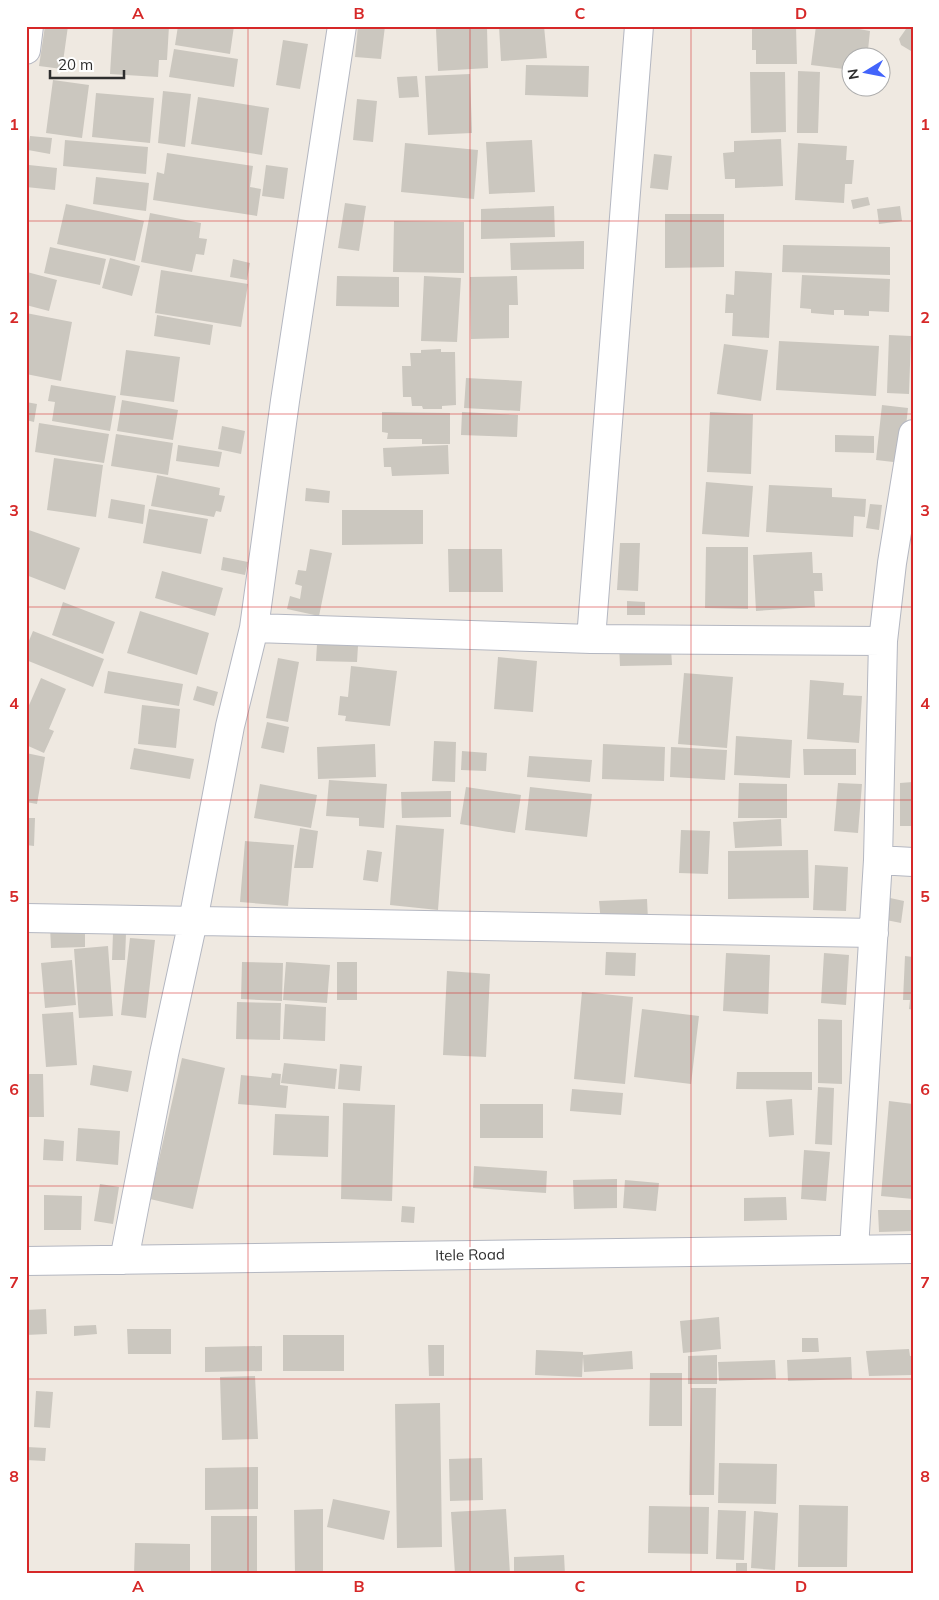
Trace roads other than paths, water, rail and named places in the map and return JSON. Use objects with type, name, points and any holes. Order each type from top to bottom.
[{"type":"street","points":[[26,50],[29,26]]},
{"type":"street","points":[[124,1260],[230,726],[254,628],[285,401],[342,26]]},
{"type":"street","points":[[591,639],[639,26]]},
{"type":"street","points":[[854,1249],[878,860],[883,641],[902,563],[913,434]]},
{"type":"street","points":[[254,628],[591,639],[883,641]]},
{"type":"street","points":[[878,860],[913,862]]},
{"type":"street","points":[[26,918],[874,933]]},
{"type":"street","name":"Itele Road","points":[[26,1261],[854,1249],[913,1250]]}]
